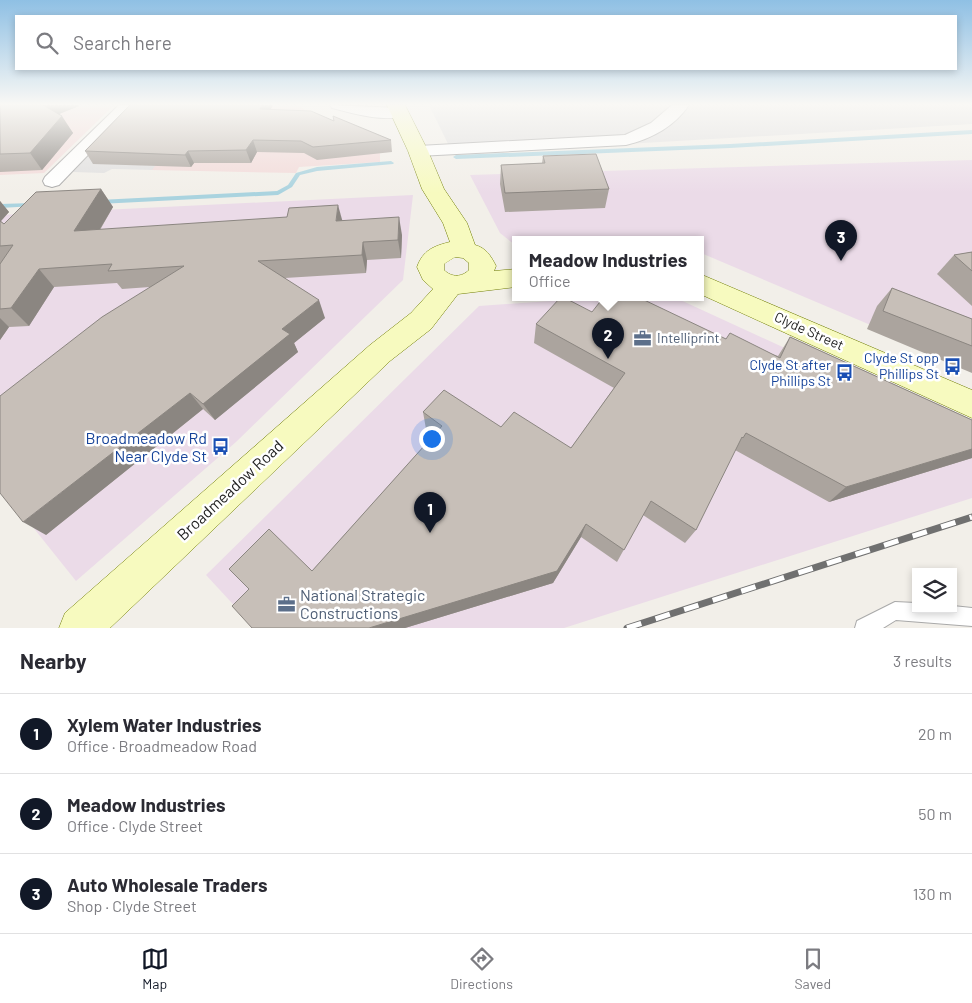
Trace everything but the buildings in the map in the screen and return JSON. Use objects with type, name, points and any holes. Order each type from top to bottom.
[{"type":"street","points":[[52,181],[99,134]]},
{"type":"street","points":[[410,134],[433,189],[472,254],[483,266],[476,279],[458,285]]},
{"type":"street","points":[[418,151],[626,140],[647,134]]},
{"type":"street","name":"Broadmeadow Road","points":[[380,353],[420,300],[440,234],[433,189]]},
{"type":"street","points":[[512,267],[472,254],[447,250],[431,263],[435,279],[458,285],[512,278]]},
{"type":"street","name":"Broadmeadow Road","points":[[80,628],[380,353],[421,321],[458,285]]},
{"type":"street","name":"Clyde Street","points":[[704,285],[972,404]]},
{"type":"lane","points":[[864,628],[894,611],[972,617]]},
{"type":"shaded area","points":[[0,134],[84,134],[44,173],[0,175]]},
{"type":"shaded area","points":[[179,134],[362,134],[380,142],[380,162],[299,167],[296,173],[152,170]]},
{"type":"shaded area","points":[[443,134],[794,134],[453,154]]},
{"type":"shaded area","points":[[105,138],[175,140],[153,170],[112,169],[104,173],[73,172]]},
{"type":"shaded area","points":[[972,160],[972,368],[704,254],[704,236],[512,236],[512,243],[500,233],[470,175]]},
{"type":"shaded area","points":[[413,195],[403,280],[236,442],[76,581],[0,486],[0,215]]},
{"type":"shaded area","points":[[550,301],[683,301],[972,434],[972,498],[564,628],[255,628],[206,575],[479,306]]},
{"type":"waterway","points":[[456,157],[730,146],[932,134]]},
{"type":"waterway","points":[[99,202],[278,193],[290,186],[298,174],[317,169],[391,163]]},
{"type":"waterway","points":[[0,206],[33,205]]},
{"type":"railway","points":[[627,628],[972,517]]},
{"type":"place","name":"Auto Wholesale Traders","points":[[841,261]]},
{"type":"place","name":"Intelliprint","points":[[643,338]]},
{"type":"place","name":"Meadow Industries","points":[[608,359]]},
{"type":"place","name":"Clyde St opp Phillips St","points":[[953,366]]},
{"type":"place","name":"Clyde St after Phillips St","points":[[845,373]]},
{"type":"place","name":"Broadmeadow Rd Near Clyde St","points":[[221,447]]},
{"type":"place","name":"Xylem Water Industries","points":[[430,533]]},
{"type":"place","name":"National Strategic Constructions","points":[[286,604]]}]
